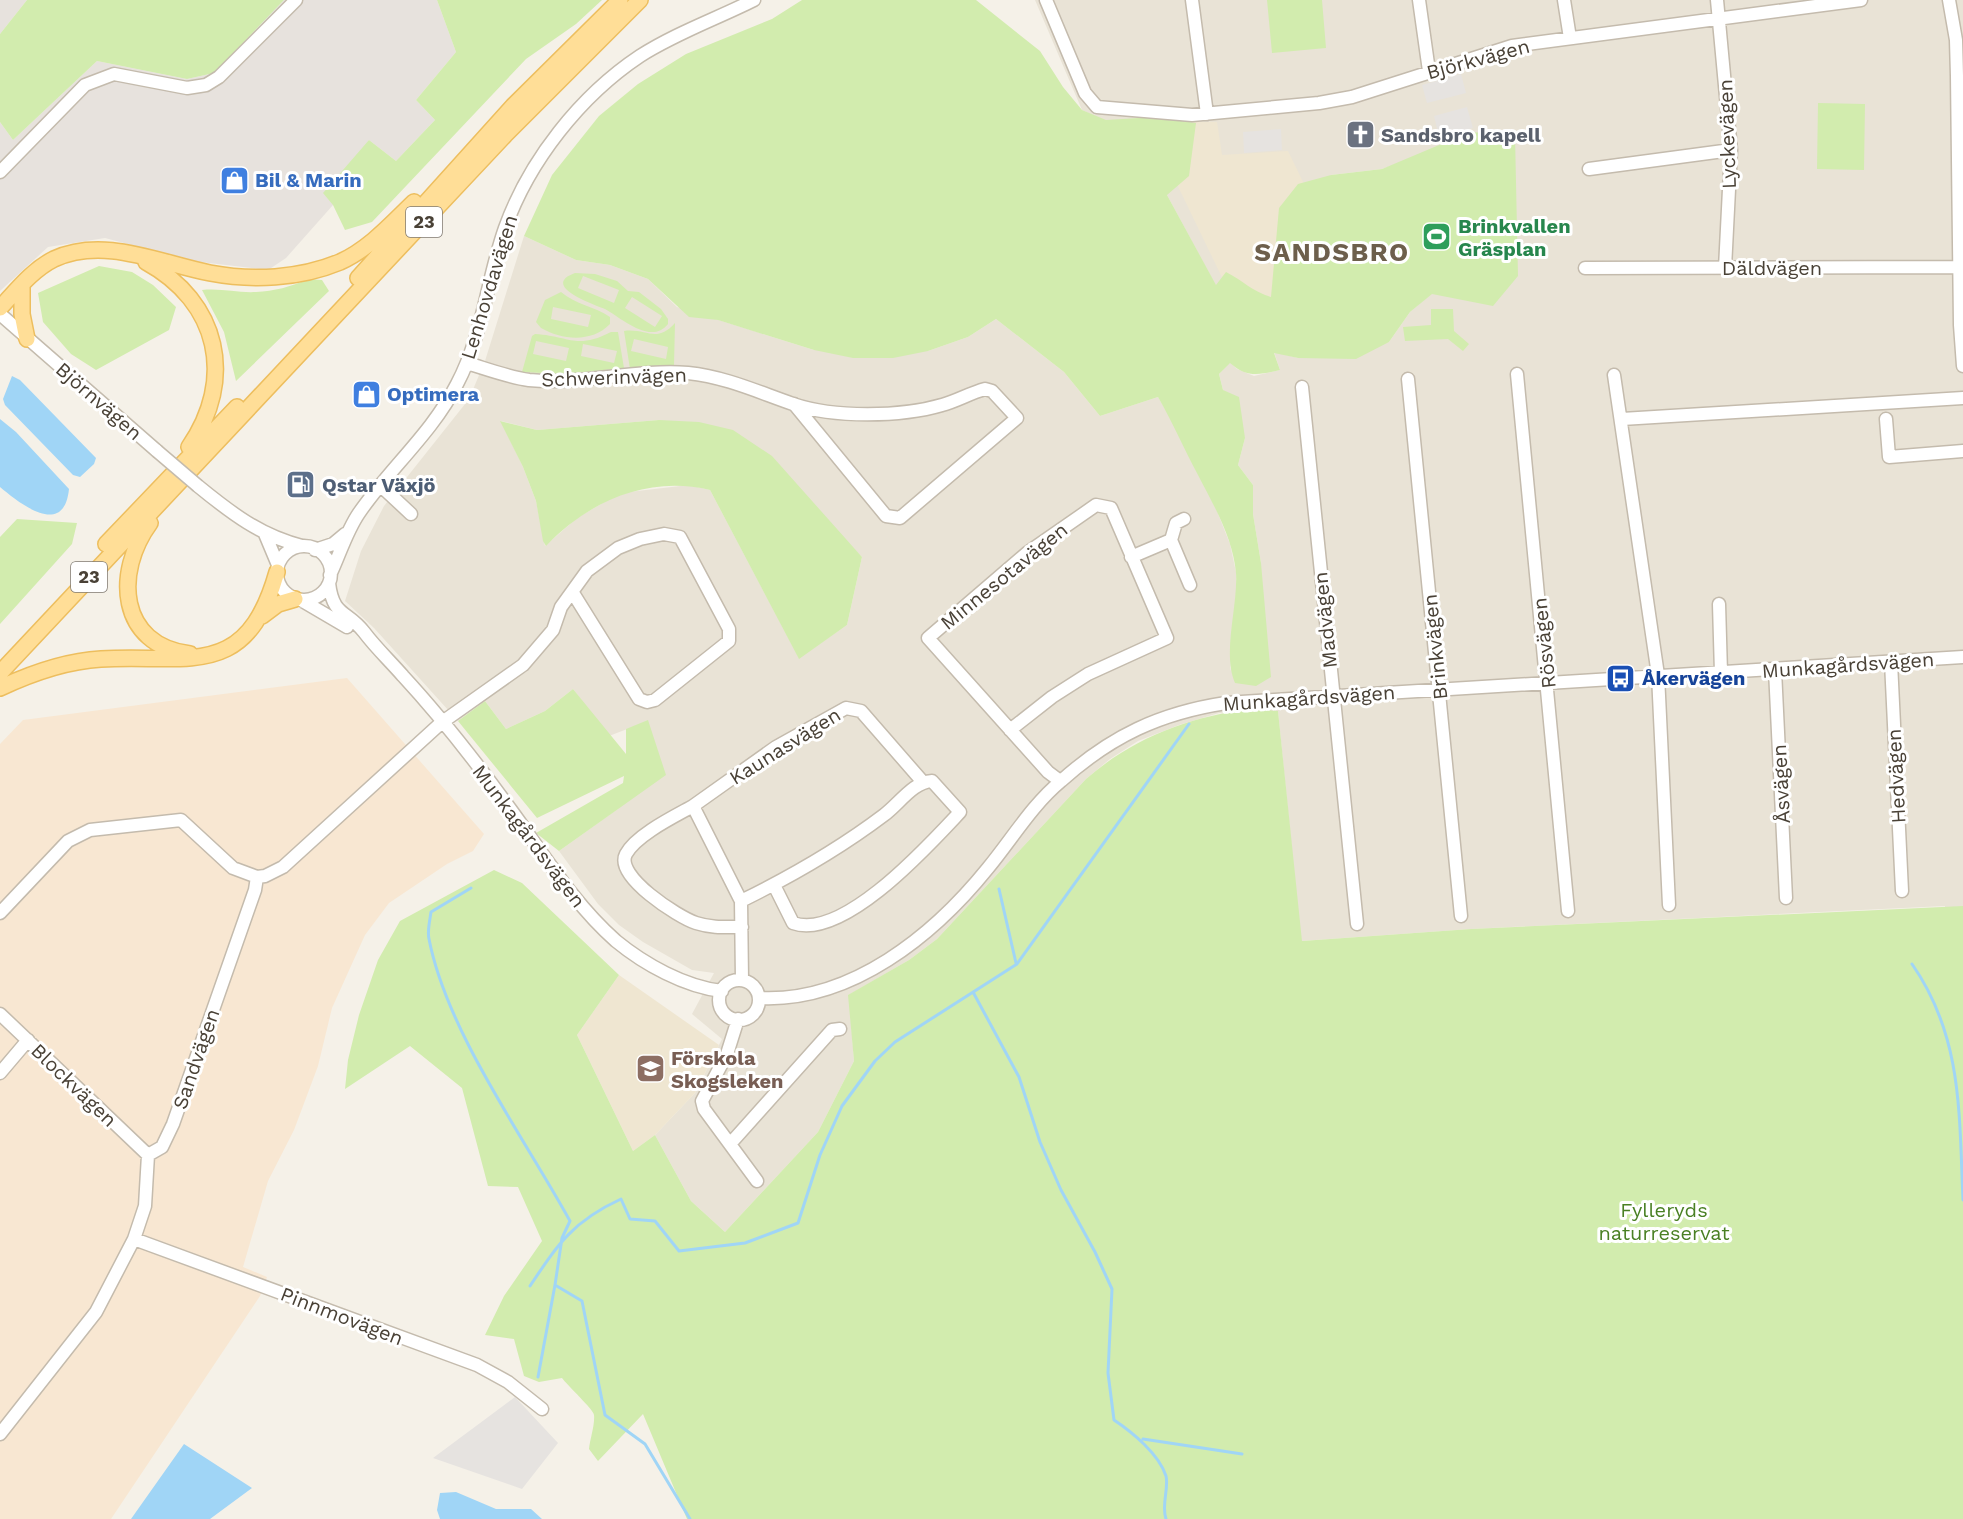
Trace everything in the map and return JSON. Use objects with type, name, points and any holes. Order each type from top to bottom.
[{"type":"main road","name":"23","points":[[0,673],[472,150],[620,0]]},
{"type":"main road","name":"23","points":[[0,658],[174,481],[505,135],[640,0]]},
{"type":"main road","points":[[0,308],[44,265],[71,254],[95,249],[133,254],[201,271],[242,277],[289,275],[321,269],[360,251],[472,150]]},
{"type":"main road","points":[[133,254],[172,279],[190,296],[206,323],[214,350],[216,381],[210,408],[196,437],[174,481],[133,551],[128,567],[127,597],[137,622],[157,643],[169,650],[202,656]]},
{"type":"main road","points":[[22,285],[22,314],[27,339]]},
{"type":"main road","points":[[262,616],[278,569]]},
{"type":"main road","points":[[0,688],[45,669],[83,661],[175,660],[220,652],[237,642],[262,616],[278,604],[298,599]]},
{"type":"street","points":[[0,172],[85,85],[114,74],[187,88],[206,85],[219,78],[296,0]]},
{"type":"street","name":"Lenhovdavägen","points":[[311,548],[333,544],[348,531],[433,422],[467,363],[504,230],[525,183],[561,131],[602,87],[640,57],[687,31],[754,0]]},
{"type":"street","name":"Björkvägen","points":[[1046,0],[1085,93],[1097,107],[1171,114],[1207,114],[1284,108],[1352,97],[1512,46],[1861,0]]},
{"type":"street","points":[[1192,0],[1207,114]]},
{"type":"street","points":[[1419,0],[1429,71]]},
{"type":"street","points":[[1564,0],[1570,38]]},
{"type":"street","name":"Lyckevägen","points":[[1717,0],[1721,19],[1731,150],[1725,268]]},
{"type":"street","points":[[1949,0],[1956,40],[1958,76],[1959,267],[1963,366]]},
{"type":"street","points":[[1589,169],[1731,150]]},
{"type":"street","name":"Däldvägen","points":[[1586,268],[1959,267]]},
{"type":"street","name":"Björnvägen","points":[[0,314],[198,486],[227,510],[265,534]]},
{"type":"street","name":"Schwerinvägen","points":[[467,363],[512,376],[540,380],[628,373],[690,374],[738,382],[794,404],[847,412],[911,411],[941,406],[985,389],[992,391],[1017,418],[900,518],[893,519],[886,516],[794,404]]},
{"type":"street","name":"Rösvägen","points":[[1517,374],[1568,911]]},
{"type":"street","points":[[1614,375],[1658,675],[1669,905]]},
{"type":"street","name":"Brinkvägen","points":[[1408,378],[1461,916]]},
{"type":"street","name":"Madvägen","points":[[1302,387],[1357,924]]},
{"type":"street","points":[[1622,419],[1963,398]]},
{"type":"street","points":[[1886,419],[1889,458],[1963,451]]},
{"type":"street","points":[[381,486],[411,514]]},
{"type":"street","name":"Minnesotavägen","points":[[1010,730],[1088,674],[1167,638],[1111,508],[1096,505],[1028,553],[928,638],[1010,730],[1060,781]]},
{"type":"street","points":[[1184,519],[1176,523],[1172,540],[1190,585]]},
{"type":"street","name":"Lenhovdavägen","points":[[329,578],[348,531]]},
{"type":"street","points":[[265,534],[311,548],[328,562],[329,578],[318,596],[298,599],[282,588],[278,569],[265,534]]},
{"type":"street","points":[[0,913],[68,842],[90,830],[181,820],[232,868],[257,877],[265,876],[284,867],[441,723],[523,666],[553,630],[561,607],[587,571],[618,548],[640,538],[680,537],[729,629],[729,642],[655,700],[647,702],[639,699],[573,593]]},
{"type":"street","points":[[1131,557],[1172,540]]},
{"type":"street","points":[[278,569],[289,551],[311,548]]},
{"type":"street","name":"Munkagårdsvägen","points":[[329,578],[333,601],[338,611],[363,631],[410,684],[490,782],[581,905],[616,941],[640,958],[671,975],[700,987],[722,991]]},
{"type":"street","name":"Munkagårdsvägen","points":[[298,599],[368,639]]},
{"type":"street","points":[[1719,604],[1721,672]]},
{"type":"street","name":"Munkagårdsvägen","points":[[759,998],[800,995],[824,988],[853,978],[906,948],[952,909],[1060,781],[1131,730],[1163,716],[1226,703],[1963,657]]},
{"type":"street","name":"Hedvägen","points":[[1891,662],[1902,891]]},
{"type":"street","name":"Åsvägen","points":[[1775,670],[1786,898]]},
{"type":"street","name":"Kaunasvägen","points":[[742,927],[708,927],[678,915],[627,873],[624,862],[626,854],[636,843],[776,747],[846,708],[861,711],[922,781],[932,781],[960,812],[908,867],[867,900],[832,919],[801,926],[793,923],[774,885]]},
{"type":"street","points":[[741,901],[822,860],[888,812],[922,781]]},
{"type":"street","points":[[693,806],[741,901],[742,980]]},
{"type":"street","name":"Sandvägen","points":[[148,1155],[162,1148],[173,1124],[255,890],[257,877]]},
{"type":"street","points":[[742,980],[755,988],[759,998],[753,1014],[738,1019],[728,1016],[721,1007],[722,991],[730,982],[742,980]]},
{"type":"street","name":"Blockvägen","points":[[0,1014],[148,1155]]},
{"type":"street","points":[[738,1019],[728,1054],[702,1101],[704,1109],[757,1181]]},
{"type":"street","points":[[729,1144],[832,1030],[840,1029]]},
{"type":"street","points":[[0,1072],[28,1040]]},
{"type":"street","points":[[0,1434],[96,1312],[134,1239],[145,1206],[148,1155]]},
{"type":"street","name":"Pinnmovägen","points":[[134,1239],[477,1365],[508,1382],[542,1409]]},
{"type":"shaded area","points":[[0,0],[27,0],[0,34]]},
{"type":"shaded area","points":[[284,0],[437,0],[456,52],[416,100],[435,120],[396,161],[369,140],[333,205],[286,258],[268,270],[192,261],[105,238],[48,247],[0,291],[0,122],[13,140],[97,61],[187,79],[214,73]]},
{"type":"shaded area","points":[[1035,0],[1963,0],[1963,955],[1946,955],[1945,906],[1471,929],[1301,941],[1278,711],[1219,713],[1138,741],[1110,759],[1086,779],[937,939],[909,960],[849,995],[854,1061],[818,1132],[725,1232],[691,1201],[655,1135],[695,1093],[722,1039],[692,1014],[714,973],[692,970],[643,942],[619,925],[598,904],[559,851],[619,808],[648,721],[609,736],[573,689],[545,711],[506,729],[485,701],[458,721],[374,628],[345,601],[361,551],[384,506],[469,399],[485,361],[524,236],[576,260],[610,265],[648,279],[677,307],[814,350],[928,351],[968,337],[996,319],[1064,372],[1100,416],[1158,397],[1179,432],[1217,511],[1230,544],[1236,572],[1236,599],[1230,671],[1261,563],[1253,514],[1253,485],[1238,465],[1245,438],[1223,390],[1219,374],[1230,362],[1237,369],[1254,376],[1280,370],[1274,352],[1298,358],[1389,342],[1410,312],[1432,293],[1419,156],[1382,169],[1331,175],[1216,286],[1167,195],[1154,117],[1105,121],[1082,110]],"holes":[[[659,420],[828,522],[862,557],[847,625],[799,658],[710,490],[689,485],[620,493],[577,518],[545,546],[536,501],[501,421],[537,430]]]},
{"type":"shaded area","points":[[1461,74],[1466,93],[1427,103],[1422,85]]},
{"type":"shaded area","points":[[1467,107],[1473,128],[1439,137],[1434,116]]},
{"type":"shaded area","points":[[1146,120],[1217,122],[1222,155],[1288,151],[1305,186],[1345,302],[1230,294]]},
{"type":"shaded area","points":[[1281,129],[1282,150],[1244,153],[1243,132]]},
{"type":"shaded area","points":[[347,678],[484,834],[473,851],[447,864],[389,903],[365,935],[332,1008],[318,1066],[294,1130],[268,1181],[243,1267],[267,1277],[260,1296],[111,1519],[0,1519],[0,744],[23,720]]},
{"type":"shaded area","name":"Förskola Skogsleken","points":[[619,975],[719,1045],[695,1093],[655,1135],[633,1151],[577,1035]]},
{"type":"shaded area","points":[[515,1397],[558,1443],[522,1489],[433,1458]]},
{"type":"green space","points":[[27,0],[284,0],[214,73],[187,79],[97,61],[13,140],[0,122],[0,34]]},
{"type":"green space","points":[[437,0],[602,0],[576,24],[526,59],[372,222],[345,230],[333,205],[323,193],[369,140],[396,161],[435,120],[416,100],[456,52]]},
{"type":"green space","points":[[802,0],[976,0],[1040,51],[1063,87],[1082,110],[1106,120],[1154,117],[1196,123],[1189,176],[1167,195],[1216,285],[1226,272],[1271,297],[1279,208],[1298,184],[1331,175],[1382,169],[1470,132],[1515,135],[1518,276],[1493,306],[1432,294],[1410,312],[1389,342],[1356,359],[1298,358],[1274,353],[1280,370],[1254,374],[1242,371],[1230,363],[1219,374],[1223,390],[1239,397],[1245,438],[1238,465],[1253,485],[1253,514],[1261,563],[1271,677],[1256,686],[1235,683],[1230,658],[1236,586],[1231,547],[1216,510],[1158,397],[1100,416],[1064,372],[996,319],[968,337],[928,351],[893,358],[853,358],[814,350],[718,320],[689,317],[648,279],[610,265],[576,260],[524,236],[552,175],[599,116],[638,84],[686,54],[772,19]]},
{"type":"green space","points":[[1267,0],[1322,0],[1326,48],[1272,53]]},
{"type":"green space","points":[[1818,103],[1865,104],[1864,170],[1817,169]]},
{"type":"green space","points":[[99,266],[132,272],[153,285],[176,307],[169,330],[96,370],[71,354],[43,322],[38,293]]},
{"type":"green space","points":[[575,273],[595,274],[617,281],[628,291],[639,292],[661,309],[668,319],[668,324],[661,330],[653,332],[636,328],[566,289],[563,284],[566,278]],"holes":[[[583,276],[619,290],[614,303],[578,288]],[[632,297],[662,316],[655,327],[625,308]]]},
{"type":"green space","points":[[308,279],[322,280],[329,291],[236,381],[224,332],[202,290],[249,292],[276,290]]},
{"type":"green space","points":[[561,292],[610,317],[610,324],[603,330],[586,337],[567,337],[549,332],[536,322],[545,300]],"holes":[[[553,307],[591,315],[588,327],[551,319]]]},
{"type":"green space","points":[[1431,309],[1453,309],[1454,331],[1469,344],[1463,351],[1448,339],[1405,341],[1403,327],[1431,325]]},
{"type":"green space","points":[[675,323],[674,365],[630,369],[624,331],[657,334]],"holes":[[[634,339],[668,347],[666,359],[631,351]]]},
{"type":"green space","points":[[618,332],[624,368],[564,374],[522,372],[532,336],[535,334],[581,341]],"holes":[[[536,341],[569,348],[566,361],[533,354]],[[583,344],[617,351],[614,363],[581,356]]]},
{"type":"green space","points":[[659,420],[699,422],[733,430],[772,456],[862,557],[847,625],[799,659],[710,490],[687,486],[664,486],[642,489],[621,496],[581,516],[546,546],[543,541],[536,501],[523,467],[500,421],[537,430]]},
{"type":"green space","points":[[17,519],[77,523],[72,544],[0,624],[0,537]]},
{"type":"green space","points":[[573,689],[626,754],[626,729],[648,720],[666,775],[559,851],[536,833],[623,783],[624,776],[537,818],[458,721],[485,701],[506,729],[545,711]]},
{"type":"green space","name":"Fylleryds naturreservat","points":[[1250,709],[1278,711],[1302,941],[1471,929],[1963,906],[1963,1519],[687,1519],[643,1414],[598,1461],[589,1449],[594,1415],[585,1403],[562,1378],[539,1382],[524,1376],[514,1339],[485,1335],[504,1296],[542,1241],[518,1187],[488,1186],[462,1088],[410,1046],[345,1089],[348,1060],[359,1015],[378,960],[400,921],[494,870],[522,883],[619,975],[577,1035],[633,1151],[655,1135],[691,1201],[725,1232],[818,1132],[854,1061],[848,995],[909,960],[937,939],[1086,779],[1104,765],[1142,741],[1162,732],[1205,718]]},
{"type":"water","points":[[12,376],[20,380],[96,458],[94,464],[80,477],[73,475],[5,405],[3,399]]},
{"type":"water","points":[[0,419],[16,432],[69,489],[65,504],[59,512],[50,515],[40,513],[18,501],[0,487]]},
{"type":"water","points":[[184,1444],[252,1488],[210,1519],[131,1519]]},
{"type":"water","points":[[456,1492],[496,1509],[531,1509],[542,1519],[440,1519],[437,1510],[440,1493]]},
{"type":"waterway","points":[[530,1286],[558,1246],[578,1225],[604,1207],[621,1199],[630,1219],[655,1221],[679,1251],[745,1243],[798,1223],[820,1155],[842,1106],[875,1061],[895,1042],[1017,964],[1189,724]]},
{"type":"waterway","points":[[471,888],[431,912],[428,936],[438,974],[469,1047],[570,1221],[562,1238],[555,1285],[582,1301],[605,1415],[645,1444],[690,1519]]},
{"type":"waterway","points":[[999,889],[1016,963]]},
{"type":"waterway","points":[[1912,964],[1929,992],[1941,1020],[1949,1048],[1959,1107],[1963,1200]]},
{"type":"waterway","points":[[973,992],[1019,1077],[1040,1142],[1061,1190],[1095,1252],[1112,1289],[1108,1373],[1114,1420],[1144,1444],[1162,1468],[1167,1481],[1164,1508],[1166,1519]]},
{"type":"waterway","points":[[538,1377],[555,1285]]},
{"type":"waterway","points":[[1143,1439],[1242,1454]]},
{"type":"place","name":"Sandsbro kapell","points":[[1360,135]]},
{"type":"place","name":"Bil & Marin","points":[[234,180]]},
{"type":"place","name":"Brinkvallen Gräsplan","points":[[1437,237]]},
{"type":"place","name":"Optimera","points":[[366,394]]},
{"type":"place","name":"Qstar Växjö","points":[[301,485]]},
{"type":"place","name":"Åkervägen","points":[[1621,678]]},
{"type":"place","name":"Förskola Skogsleken","points":[[650,1069]]},
{"type":"district","name":"SANDSBRO","points":[[1332,252]]}]
